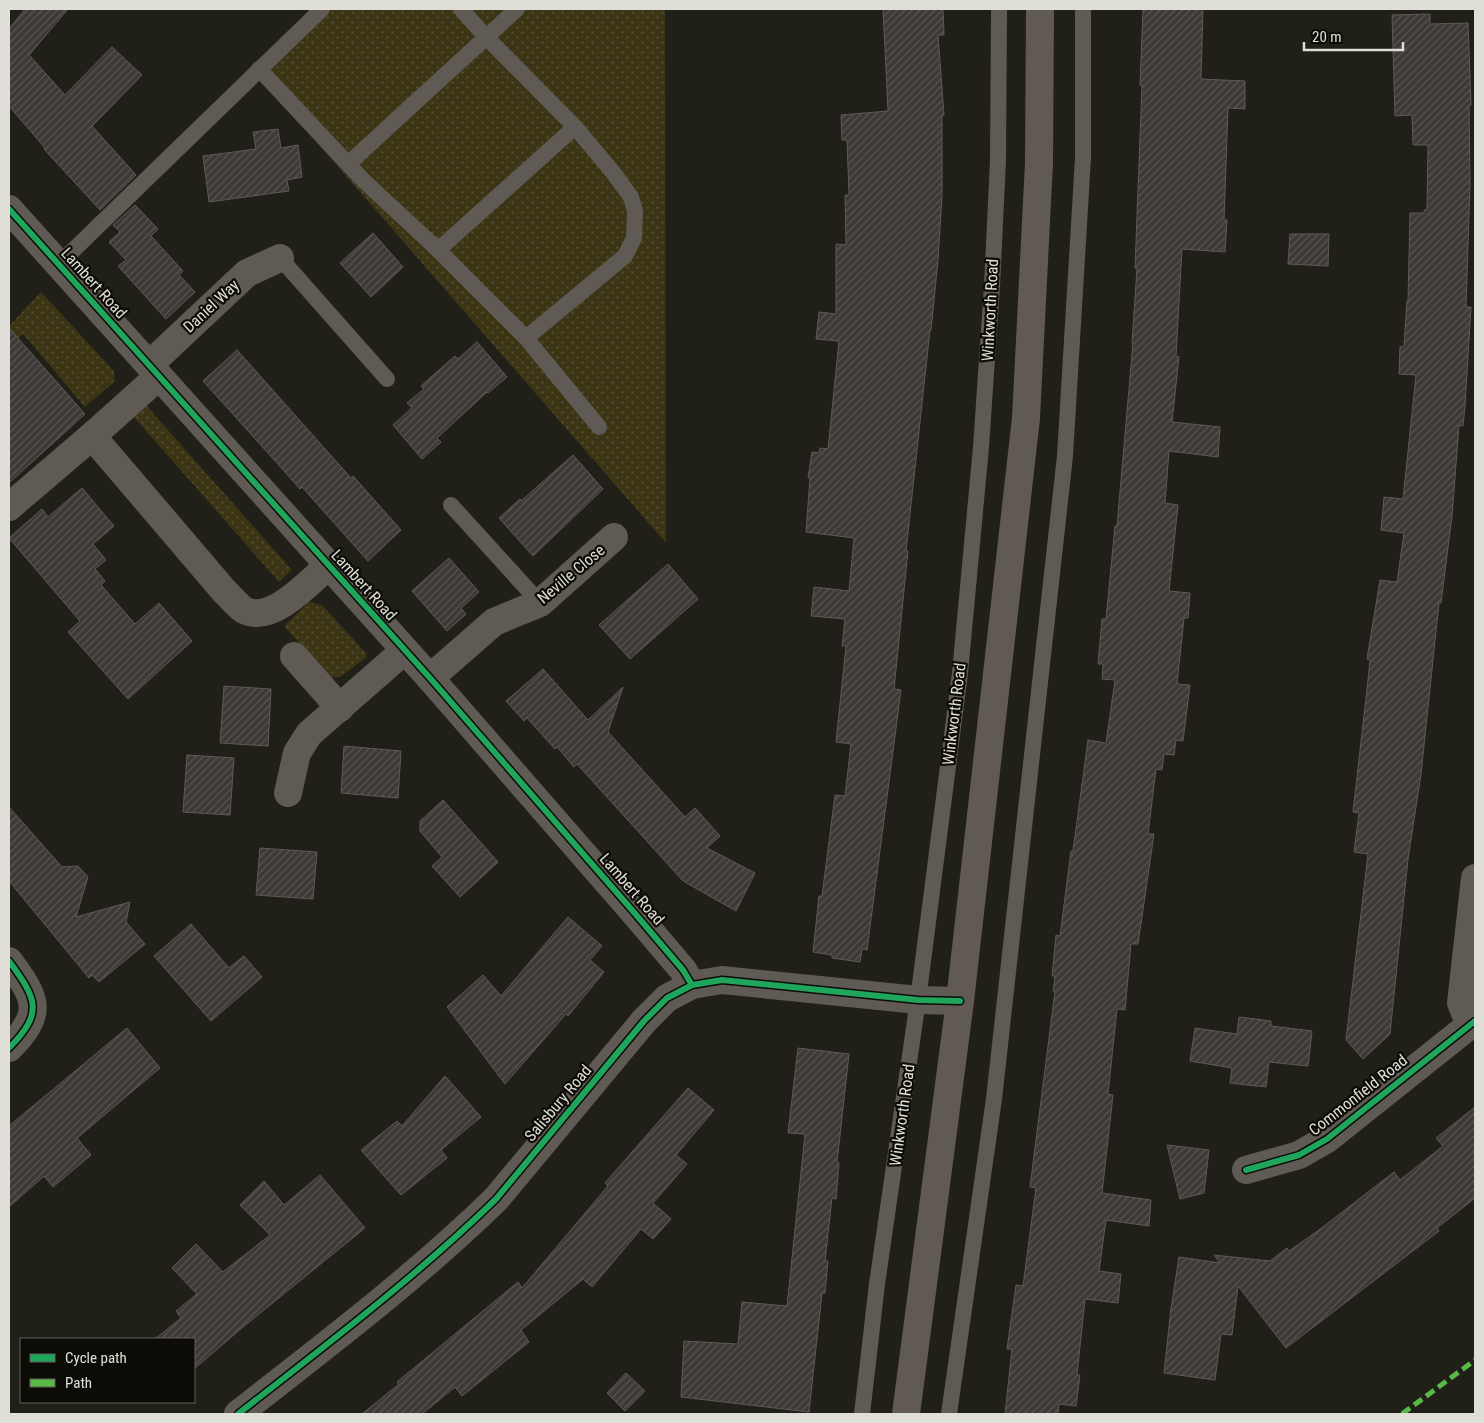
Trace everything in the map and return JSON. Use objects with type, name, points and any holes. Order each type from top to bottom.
[{"type":"main road","points":[[906,1414],[960,1001],[1026,418],[1039,163],[1040,9]]},
{"type":"street","name":"Lambert Road","points":[[9,210],[430,678],[651,932],[683,970],[692,985]]},
{"type":"street","name":"Daniel Way","points":[[9,506],[92,436],[247,273],[280,258]]},
{"type":"street","points":[[92,436],[225,592],[245,611],[265,613],[282,605],[328,566]]},
{"type":"street","name":"Neville Close","points":[[430,678],[494,622],[540,603],[614,537]]},
{"type":"street","points":[[288,793],[297,753],[309,734],[404,651]]},
{"type":"street","points":[[294,656],[340,708]]},
{"type":"street","points":[[1472,1023],[1462,1003],[1475,878]]},
{"type":"street","points":[[9,961],[27,986],[34,1009],[28,1026],[9,1048]]},
{"type":"street","name":"Salisbury Road","points":[[238,1414],[372,1308],[479,1216],[496,1199],[644,1021],[667,998],[692,985],[722,980],[918,1000],[960,1001]]},
{"type":"street","name":"Commonfield Road","points":[[1246,1170],[1299,1155],[1327,1139],[1472,1023]]},
{"type":"lane","points":[[59,264],[322,9]]},
{"type":"lane","points":[[462,9],[487,38],[575,127],[631,197],[635,212],[634,238],[625,256],[526,338]]},
{"type":"lane","points":[[348,164],[517,9]]},
{"type":"lane","name":"Winkworth Road","points":[[862,1414],[877,1284],[918,1000],[960,673],[981,447],[998,160],[999,9]]},
{"type":"lane","points":[[949,1414],[994,1099],[1065,456],[1083,158],[1083,9]]},
{"type":"lane","points":[[259,69],[348,164],[526,338],[600,427]]},
{"type":"lane","points":[[438,250],[575,127]]},
{"type":"lane","points":[[280,258],[387,378]]},
{"type":"lane","points":[[451,505],[540,603]]},
{"type":"shaded area","points":[[330,9],[665,9],[666,543],[258,75]]},
{"type":"shaded area","points":[[41,292],[114,371],[115,381],[85,407],[23,334],[9,348],[9,326]]},
{"type":"shaded area","points":[[145,404],[292,570],[279,582],[133,416]]},
{"type":"shaded area","points":[[309,602],[322,605],[366,653],[367,657],[340,677],[329,677],[284,626]]},
{"type":"building","points":[[25,9],[68,9],[29,55],[65,95],[112,47],[142,75],[92,126],[136,175],[100,210],[44,149],[9,106],[9,29]]},
{"type":"building","points":[[883,9],[943,9],[944,35],[938,35],[944,115],[942,116],[942,196],[938,260],[906,551],[908,551],[894,689],[901,690],[867,950],[862,949],[860,962],[832,958],[832,955],[813,952],[819,896],[822,896],[835,795],[845,796],[851,744],[836,742],[846,646],[842,646],[845,619],[811,616],[814,587],[849,591],[854,538],[806,532],[810,478],[808,478],[812,452],[819,453],[820,448],[828,449],[839,341],[816,339],[819,312],[836,314],[836,244],[846,245],[845,195],[849,195],[847,140],[842,140],[841,115],[888,111]]},
{"type":"building","points":[[1143,9],[1203,9],[1201,79],[1245,81],[1245,109],[1228,108],[1224,220],[1227,220],[1225,252],[1182,249],[1176,356],[1179,357],[1172,422],[1220,427],[1218,457],[1169,451],[1165,503],[1178,505],[1169,591],[1190,593],[1188,618],[1184,618],[1177,684],[1190,685],[1183,741],[1176,740],[1174,755],[1164,754],[1162,770],[1156,769],[1148,834],[1154,834],[1138,944],[1131,944],[1125,1010],[1117,1009],[1108,1094],[1113,1095],[1102,1193],[1151,1200],[1149,1226],[1106,1220],[1099,1271],[1121,1274],[1118,1303],[1085,1299],[1077,1375],[1080,1375],[1076,1406],[1059,1404],[1058,1414],[1005,1414],[1012,1349],[1007,1349],[1016,1285],[1023,1286],[1036,1188],[1030,1187],[1055,991],[1053,991],[1055,976],[1052,976],[1056,935],[1060,936],[1088,740],[1106,743],[1115,680],[1102,679],[1103,664],[1098,664],[1102,619],[1106,619],[1115,526],[1117,526],[1133,343],[1137,268],[1135,268]]},
{"type":"building","points":[[1430,14],[1430,24],[1468,23],[1471,105],[1469,105],[1470,183],[1466,307],[1471,307],[1465,406],[1463,426],[1459,425],[1452,516],[1441,603],[1439,603],[1421,774],[1408,859],[1390,1034],[1363,1059],[1346,1040],[1368,854],[1354,852],[1359,813],[1353,812],[1370,660],[1367,659],[1380,580],[1397,582],[1404,533],[1381,530],[1384,497],[1403,499],[1416,375],[1399,374],[1400,347],[1404,346],[1408,301],[1410,213],[1424,213],[1424,210],[1427,210],[1428,145],[1413,145],[1412,115],[1395,116],[1392,15]]},
{"type":"building","points":[[278,129],[281,148],[298,145],[302,177],[287,180],[289,191],[209,202],[203,156],[256,149],[253,132]]},
{"type":"building","points":[[135,205],[158,229],[151,236],[183,271],[179,275],[195,292],[166,319],[118,266],[126,260],[109,242],[120,232],[113,225]]},
{"type":"building","points":[[373,233],[403,267],[371,297],[340,263]]},
{"type":"building","points":[[1290,234],[1329,234],[1328,266],[1288,264]]},
{"type":"building","points":[[9,328],[85,414],[9,483]]},
{"type":"building","points":[[477,342],[507,377],[487,392],[437,438],[441,442],[422,459],[393,425],[412,408],[407,403],[424,389],[421,386],[455,356],[458,359]]},
{"type":"building","points":[[237,350],[351,478],[353,476],[401,530],[368,561],[203,381]]},
{"type":"building","points":[[573,455],[603,489],[533,556],[499,518]]},
{"type":"building","points":[[82,488],[114,526],[93,544],[106,560],[95,569],[105,581],[101,585],[135,624],[159,603],[192,641],[128,699],[68,632],[80,621],[9,538],[42,509],[48,517]]},
{"type":"building","points":[[449,558],[479,592],[461,608],[466,614],[447,631],[412,591]]},
{"type":"building","points":[[668,564],[698,599],[630,659],[599,625]]},
{"type":"building","points":[[543,669],[588,720],[623,687],[608,732],[685,817],[695,808],[720,836],[707,848],[755,873],[736,911],[683,881],[577,764],[574,767],[557,747],[555,749],[527,718],[524,721],[506,701]]},
{"type":"building","points":[[224,686],[271,689],[268,746],[220,743]]},
{"type":"building","points":[[344,746],[401,751],[398,798],[341,793]]},
{"type":"building","points":[[187,755],[234,758],[230,815],[183,812]]},
{"type":"building","points":[[443,800],[498,862],[460,897],[432,866],[442,857],[420,831],[420,821]]},
{"type":"building","points":[[9,807],[62,867],[78,866],[88,877],[76,917],[130,902],[126,922],[145,944],[99,982],[92,975],[89,978],[9,881]]},
{"type":"building","points":[[260,848],[317,852],[313,899],[256,895]]},
{"type":"building","points":[[568,917],[602,946],[590,960],[604,972],[568,1016],[566,1014],[505,1084],[447,1007],[483,975],[501,996]]},
{"type":"building","points":[[191,924],[229,968],[244,956],[262,977],[211,1021],[154,956]]},
{"type":"building","points":[[1239,1017],[1271,1021],[1271,1026],[1312,1031],[1308,1066],[1269,1062],[1266,1087],[1230,1083],[1232,1068],[1190,1061],[1195,1028],[1237,1034]]},
{"type":"building","points":[[127,1028],[160,1068],[77,1138],[91,1155],[53,1187],[44,1176],[9,1207],[9,1126]]},
{"type":"building","points":[[798,1048],[849,1054],[837,1162],[839,1163],[836,1199],[832,1198],[825,1261],[828,1261],[825,1293],[822,1293],[809,1412],[681,1397],[684,1341],[738,1344],[742,1302],[787,1306],[805,1134],[788,1133]]},
{"type":"building","points":[[445,1076],[481,1117],[441,1150],[447,1158],[401,1195],[361,1150],[397,1121],[402,1126]]},
{"type":"building","points":[[688,1088],[714,1110],[676,1155],[687,1164],[653,1203],[671,1219],[653,1239],[641,1229],[592,1287],[583,1279],[521,1330],[529,1342],[462,1396],[455,1387],[422,1414],[362,1414],[399,1384],[397,1382],[518,1282],[522,1288],[608,1186],[605,1183]]},
{"type":"building","points":[[1475,1107],[1475,1198],[1437,1228],[1439,1231],[1286,1348],[1238,1286],[1232,1335],[1221,1334],[1215,1380],[1164,1373],[1179,1257],[1220,1263],[1214,1255],[1270,1261],[1287,1248],[1289,1251],[1319,1230],[1394,1172],[1400,1180],[1443,1146],[1436,1138]]},
{"type":"building","points":[[1167,1145],[1209,1150],[1204,1193],[1180,1199]]},
{"type":"building","points":[[320,1175],[365,1228],[195,1368],[195,1338],[156,1338],[181,1318],[176,1311],[197,1294],[172,1268],[196,1244],[223,1272],[270,1235],[240,1205],[264,1181],[284,1205]]},
{"type":"building","points":[[626,1373],[645,1391],[625,1411],[607,1393]]},
{"type":"marked path","points":[[1402,1414],[1475,1360]]},
{"type":"cycle path","points":[[9,209],[430,678],[632,910],[683,970],[692,985]]},
{"type":"cycle path","points":[[9,961],[25,985],[33,1005],[28,1024],[9,1048]]},
{"type":"cycle path","points":[[238,1414],[402,1283],[466,1228],[496,1199],[644,1021],[667,998],[692,985],[722,980],[918,1000],[960,1001]]},
{"type":"cycle path","points":[[1246,1170],[1299,1155],[1327,1139],[1475,1021]]}]
